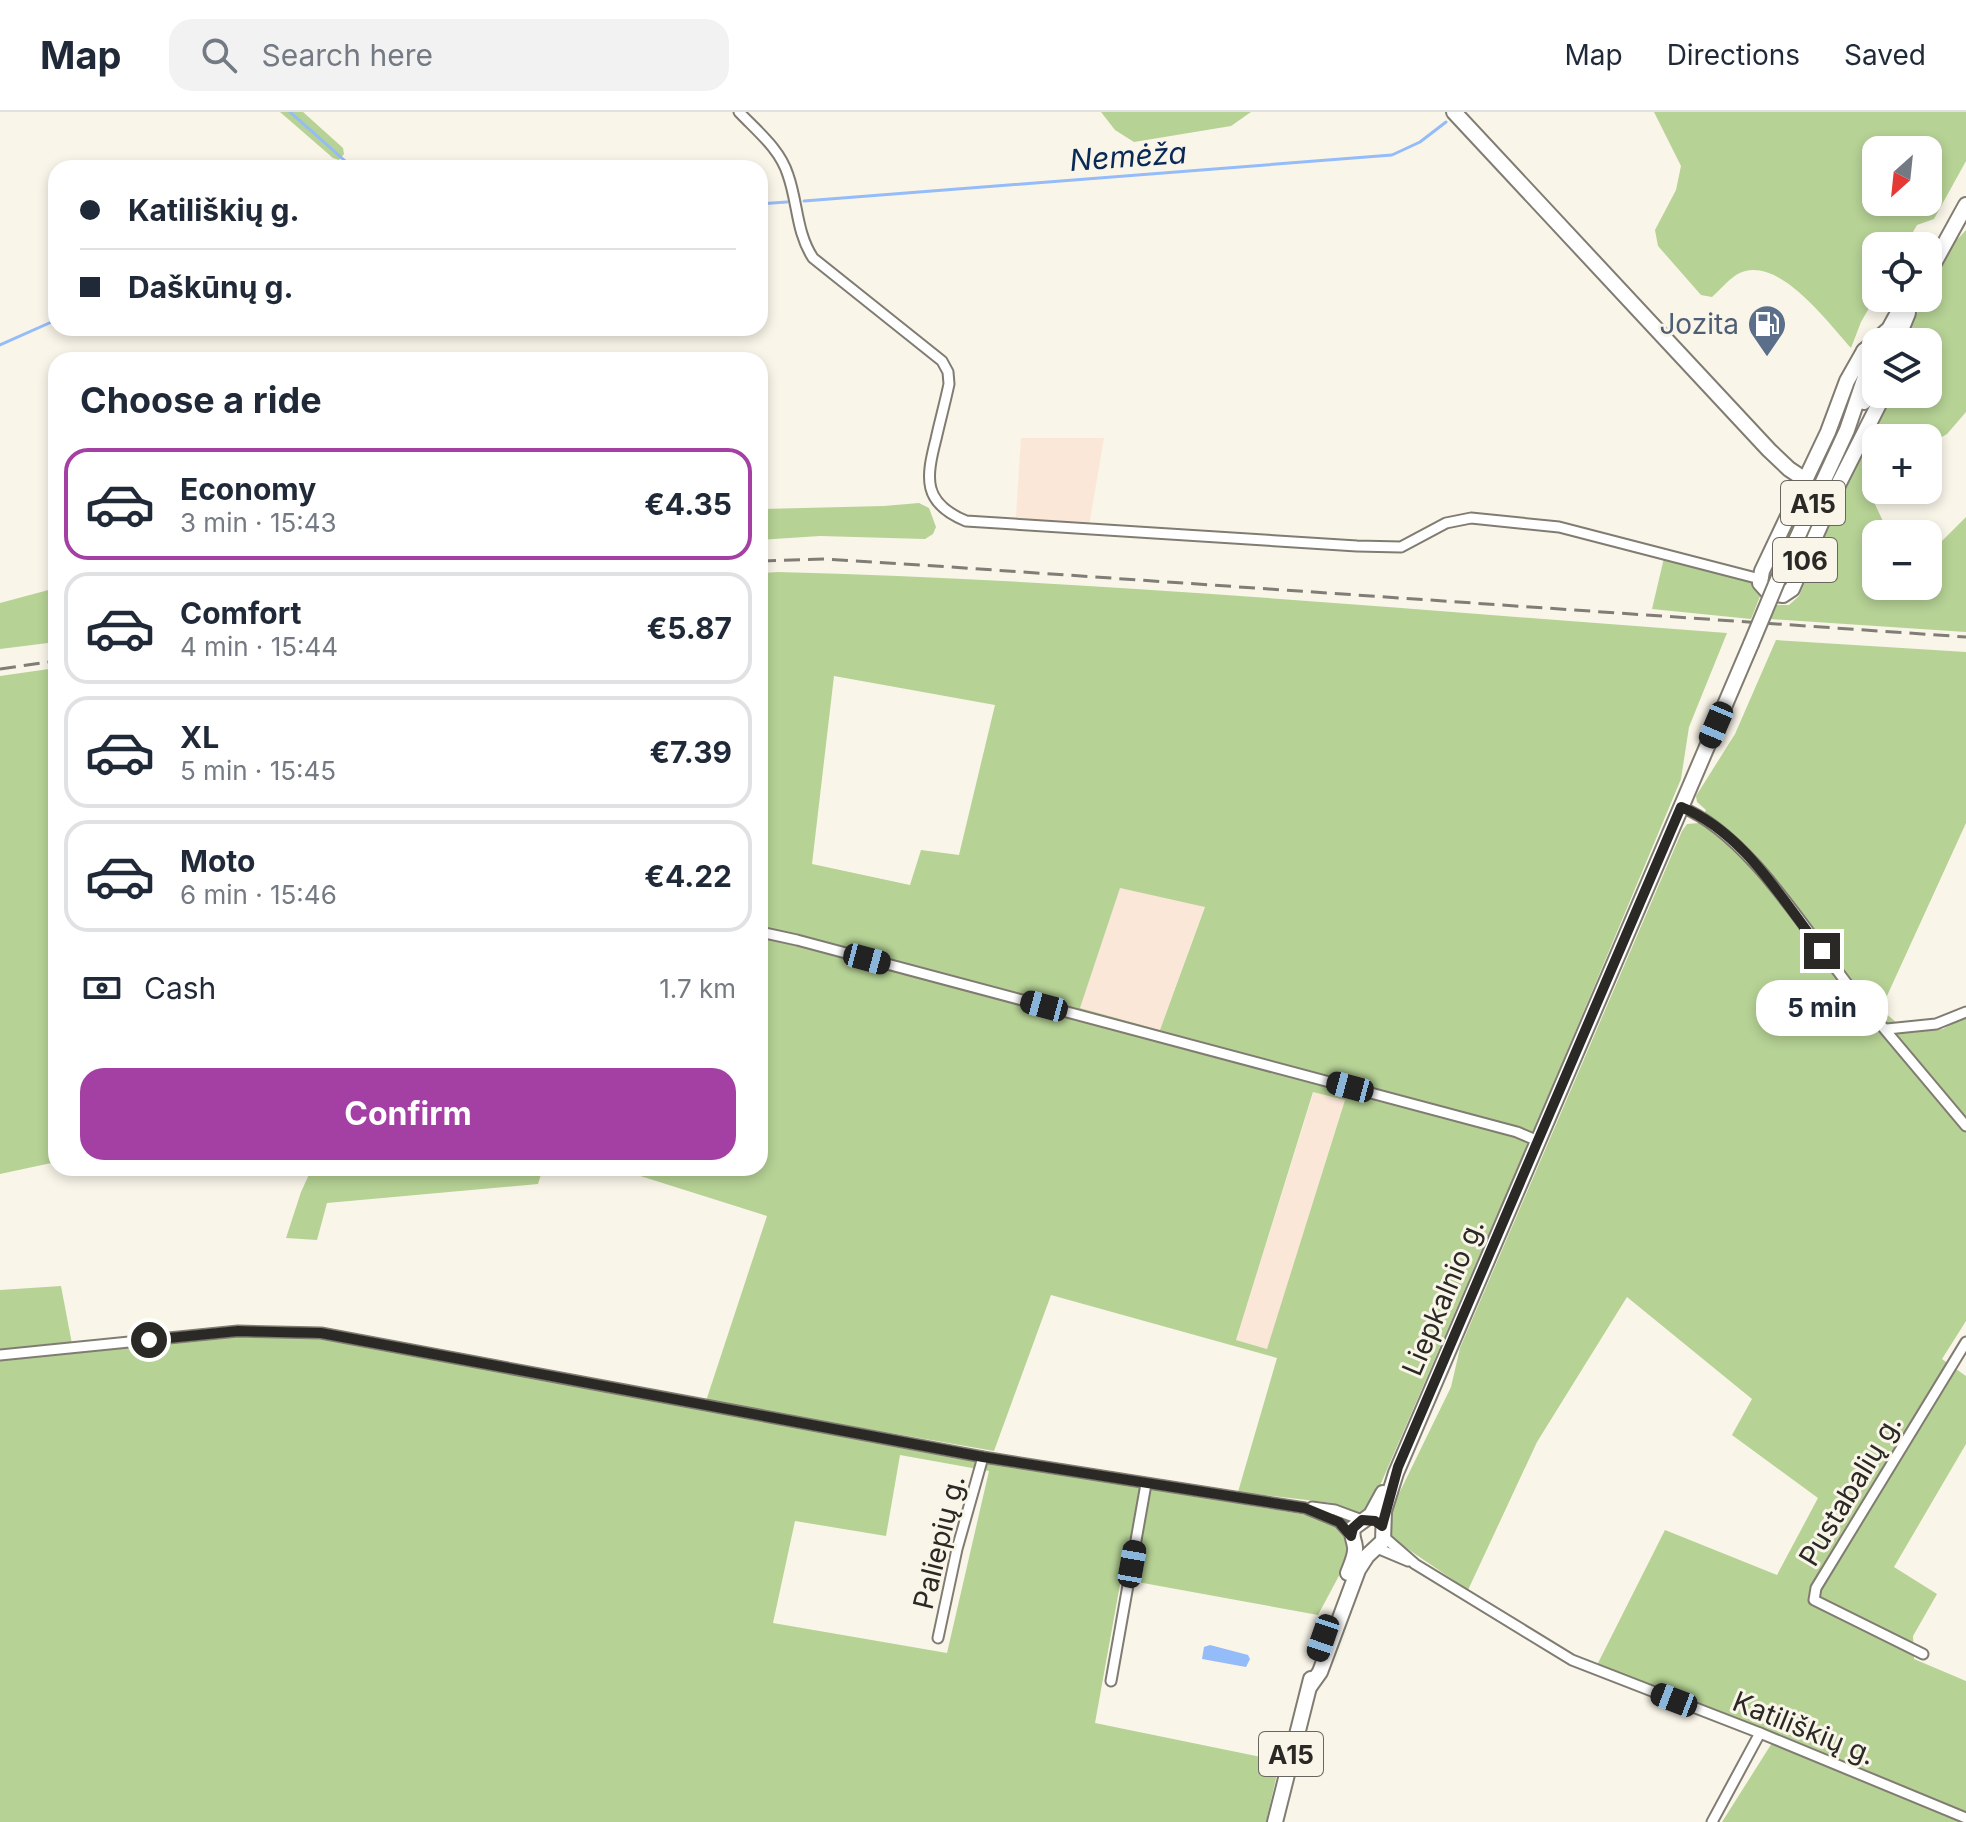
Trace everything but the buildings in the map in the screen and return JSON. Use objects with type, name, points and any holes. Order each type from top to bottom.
[{"type":"main road","points":[[1454,112],[1769,450],[1804,479]]},
{"type":"main road","points":[[1942,233],[1966,191]]},
{"type":"main road","points":[[1942,249],[1966,205]]},
{"type":"main road","name":"106","points":[[1862,355],[1847,381],[1828,432],[1760,579],[1764,589],[1776,596],[1792,589],[1839,483],[1877,408]]},
{"type":"main road","name":"A15","points":[[1538,1141],[1779,577],[1847,430],[1862,386]]},
{"type":"main road","name":"Liepkalnio g.","points":[[1310,1686],[1320,1672],[1358,1570],[1379,1541],[1396,1473],[1538,1141]]},
{"type":"main road","name":"Liepkalnio g.","points":[[1275,1822],[1316,1659],[1353,1561],[1353,1528],[1364,1519],[1396,1473]]},
{"type":"main road","points":[[1353,1541],[1363,1551],[1379,1541],[1375,1521],[1364,1519]]},
{"type":"street","points":[[739,112],[784,163],[790,177],[804,245],[813,258],[942,361],[948,372],[949,384],[928,472],[932,495],[953,516],[966,521],[1401,547],[1446,523],[1471,518],[1559,527],[1760,579]]},
{"type":"street","points":[[1681,807],[1714,824],[1744,852],[1966,1126]]},
{"type":"street","points":[[768,933],[1517,1132],[1538,1141]]},
{"type":"street","points":[[1887,1029],[1936,1024],[1966,1012]]},
{"type":"street","points":[[0,1355],[238,1331],[321,1333],[983,1457],[1305,1508],[1324,1508],[1364,1519]]},
{"type":"street","name":"Pustabalių g.","points":[[1923,1654],[1814,1600],[1816,1588],[1966,1342]]},
{"type":"street","name":"Paliepių g.","points":[[938,1638],[957,1549],[983,1457]]},
{"type":"street","points":[[1111,1681],[1146,1484]]},
{"type":"street","points":[[1305,1508],[1339,1522],[1353,1541]]},
{"type":"street","name":"Katiliškių g.","points":[[1379,1541],[1572,1660],[1966,1818]]},
{"type":"street","points":[[1712,1822],[1760,1733]]},
{"type":"shaded area","points":[[1021,438],[1104,438],[1088,532],[1015,531]]},
{"type":"shaded area","points":[[1120,888],[1205,906],[1160,1030],[1080,1008]]},
{"type":"shaded area","points":[[1314,1091],[1345,1099],[1268,1349],[1236,1340]]},
{"type":"green space","points":[[280,112],[303,112],[343,148],[344,154],[339,160],[333,158]]},
{"type":"green space","points":[[1101,112],[1251,112],[1231,126],[1134,142],[1115,130]]},
{"type":"green space","points":[[1654,112],[1966,112],[1966,161],[1942,204],[1942,136],[1862,136],[1862,216],[1936,216],[1917,225],[1913,232],[1862,232],[1862,312],[1867,312],[1851,348],[1800,293],[1767,273],[1751,270],[1736,275],[1712,297],[1701,295],[1658,246],[1655,230],[1676,190],[1681,166]]},
{"type":"green space","points":[[1966,230],[1966,412],[1942,437],[1942,424],[1876,424],[1884,408],[1942,408],[1942,328],[1909,328],[1918,312],[1942,312],[1942,265],[1953,244]]},
{"type":"green space","points":[[1862,453],[1862,504],[1875,504],[1882,520],[1862,520],[1862,600],[1942,600],[1942,541],[1966,517],[1966,632],[1770,619],[1776,605],[1789,605],[1799,596]]},
{"type":"green space","points":[[919,503],[929,508],[936,527],[933,534],[925,539],[820,536],[768,539],[768,509]]},
{"type":"green space","points":[[1664,558],[1752,582],[1761,594],[1751,619],[1652,609]]},
{"type":"green space","points":[[768,573],[1134,589],[1727,633],[1689,727],[1681,779],[1379,1488],[1370,1506],[1362,1513],[1333,1503],[1238,1492],[1277,1358],[1051,1295],[994,1451],[706,1401],[767,1216],[640,1176],[768,1176]],"holes":[[[834,676],[995,705],[959,855],[921,850],[910,885],[812,864]],[[1120,888],[1205,907],[1160,1030],[1080,1008]],[[1313,1092],[1345,1100],[1267,1349],[1236,1340]]]},
{"type":"green space","points":[[48,590],[48,643],[0,649],[0,603]]},
{"type":"green space","points":[[1776,640],[1966,652],[1966,823],[1881,1009],[1908,1033],[1943,1029],[1966,1016],[1966,1321],[1942,1359],[1966,1376],[1966,1444],[1894,1567],[1937,1594],[1913,1636],[1914,1659],[1966,1681],[1966,1812],[1597,1665],[1665,1530],[1777,1575],[1818,1498],[1732,1435],[1752,1399],[1627,1297],[1537,1442],[1468,1590],[1396,1541],[1389,1532],[1388,1516],[1451,1387],[1460,1348],[1682,831],[1687,824],[1699,823],[1706,810],[1697,802],[1696,796],[1735,734]]},
{"type":"green space","points":[[48,669],[48,1164],[0,1174],[0,676]]},
{"type":"green space","points":[[308,1176],[540,1176],[538,1184],[327,1203],[317,1240],[286,1238]]},
{"type":"green space","points":[[61,1286],[72,1344],[0,1351],[0,1290]]},
{"type":"green space","points":[[247,1336],[322,1338],[823,1433],[1318,1517],[1341,1531],[1347,1542],[1349,1557],[1318,1615],[1121,1579],[1095,1723],[1280,1761],[1266,1822],[0,1822],[0,1359]],"holes":[[[900,1455],[989,1471],[947,1653],[773,1623],[795,1521],[886,1536]]]},
{"type":"green space","points":[[1772,1743],[1966,1822],[1722,1822]]},
{"type":"water","points":[[1210,1645],[1248,1655],[1250,1659],[1246,1667],[1202,1659],[1204,1647]]},
{"type":"waterway","points":[[290,112],[344,160]]},
{"type":"waterway","name":"Nemėža","points":[[804,201],[1392,155],[1420,142],[1446,122]]},
{"type":"waterway","name":"Nemėža","points":[[768,203],[787,202]]},
{"type":"waterway","name":"Nemėža","points":[[0,345],[48,324]]},
{"type":"railway","points":[[768,561],[824,559],[921,565],[1966,637]]},
{"type":"railway","points":[[0,669],[48,662]]},
{"type":"place","name":"Jozita","points":[[1767,358]]},
{"type":"route","points":[[149,1340],[238,1331],[321,1333],[983,1457],[1305,1508],[1339,1522],[1351,1536],[1355,1524],[1362,1520],[1375,1521],[1382,1526],[1398,1467],[1681,807],[1714,824],[1744,852],[1822,951]]}]
